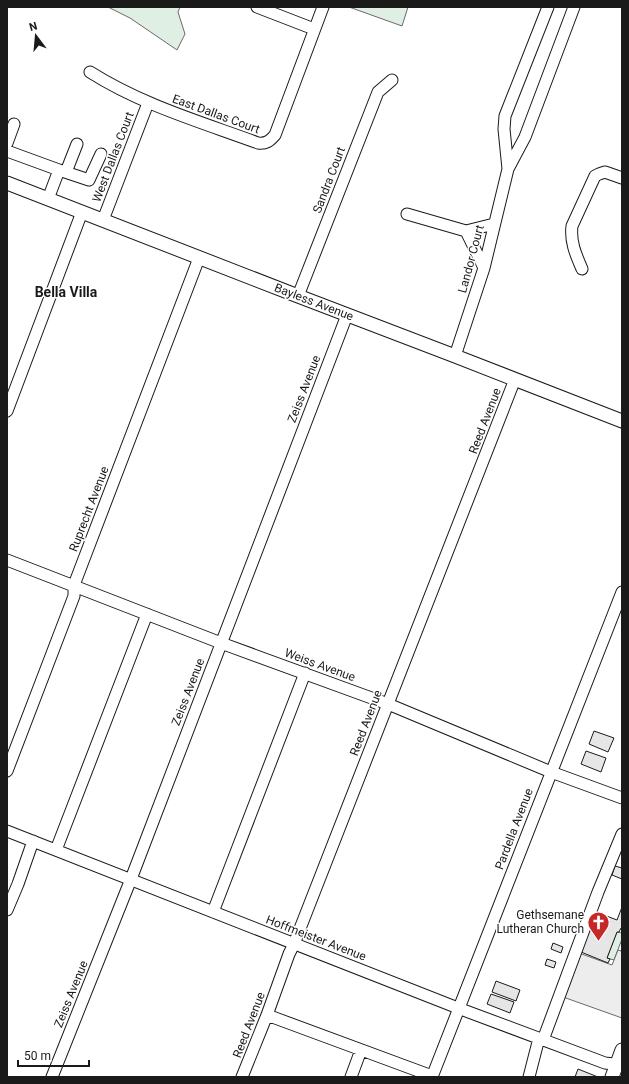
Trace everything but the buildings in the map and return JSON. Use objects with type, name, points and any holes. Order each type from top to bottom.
[{"type":"main road","name":"Bayless Avenue","points":[[7,183],[622,421]]},
{"type":"main road","points":[[617,1069],[622,1050]]},
{"type":"street","points":[[257,7],[314,29]]},
{"type":"street","name":"East Dallas Court","points":[[90,72],[106,82],[148,103],[258,144],[269,142],[275,134],[323,7]]},
{"type":"street","name":"Landor Court","points":[[508,169],[504,129],[506,116],[548,7]]},
{"type":"street","name":"Landor Court","points":[[456,356],[484,268],[508,169],[525,137],[574,7]]},
{"type":"street","name":"Sandra Court","points":[[298,296],[378,92],[392,80]]},
{"type":"street","name":"West Dallas Court","points":[[103,220],[148,103]]},
{"type":"street","points":[[7,144],[14,124]]},
{"type":"street","points":[[48,199],[77,144]]},
{"type":"street","points":[[7,151],[89,180],[101,154]]},
{"type":"street","points":[[582,269],[572,240],[572,226],[592,181],[599,174],[609,173],[622,178]]},
{"type":"street","points":[[7,411],[82,212]]},
{"type":"street","points":[[407,214],[466,231],[494,224]]},
{"type":"street","points":[[466,231],[484,268]]},
{"type":"street","name":"Ruprecht Avenue","points":[[7,771],[74,596],[74,585],[199,258]]},
{"type":"street","name":"Zeiss Avenue","points":[[52,1077],[131,879],[347,315]]},
{"type":"street","name":"Reed Avenue","points":[[242,1077],[515,379]]},
{"type":"street","name":"Weiss Avenue","points":[[8,562],[74,585],[221,643],[388,704],[551,772],[622,798]]},
{"type":"street","name":"Pardella Avenue","points":[[432,1077],[622,592]]},
{"type":"street","points":[[56,850],[147,614]]},
{"type":"street","points":[[212,912],[305,673]]},
{"type":"street","name":"Hoffmeister Avenue","points":[[7,831],[458,1008],[606,1063],[617,1069]]},
{"type":"street","points":[[529,1077],[541,1039],[598,892],[619,851],[622,834]]},
{"type":"street","points":[[7,910],[33,841]]},
{"type":"street","points":[[267,1015],[432,1077]]},
{"type":"street","points":[[351,1077],[362,1050]]},
{"type":"green space","points":[[108,7],[180,7],[178,12],[185,34],[177,50],[130,18]]},
{"type":"green space","points":[[349,7],[408,7],[402,26]]},
{"type":"green space","points":[[617,932],[622,933],[622,939],[614,960],[607,958]]},
{"type":"shaded area","points":[[622,948],[622,1018],[563,997],[579,953],[612,965],[618,950],[621,951]]},
{"type":"place","name":"Gethsemane Lutheran Church","points":[[599,942]]},
{"type":"district","name":"Bella Villa","points":[[66,292]]}]
